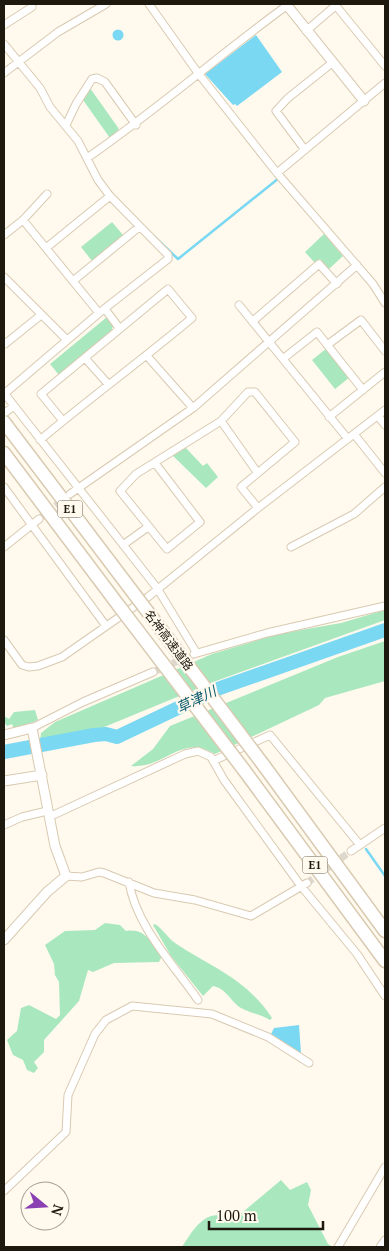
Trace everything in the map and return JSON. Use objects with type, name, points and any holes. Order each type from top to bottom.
[{"type":"highway","name":"名神高速道路","points":[[5,417],[385,931]]},
{"type":"highway","name":"名神高速道路","points":[[4,453],[244,770],[385,961]]},
{"type":"street","points":[[4,73],[58,32],[106,4]]},
{"type":"street","points":[[149,4],[198,74],[277,172],[357,265],[385,303]]},
{"type":"street","points":[[87,158],[136,125],[287,4],[306,31],[364,101]]},
{"type":"street","points":[[4,25],[32,6]]},
{"type":"street","points":[[306,31],[334,7],[337,7],[385,66]]},
{"type":"street","points":[[4,44],[40,88],[50,107],[66,125],[87,158],[98,180],[110,196],[168,255],[168,259],[4,393],[157,588],[195,653],[266,633],[385,606]]},
{"type":"street","points":[[305,150],[276,112],[288,98],[332,63]]},
{"type":"street","points":[[66,125],[76,104],[92,79],[98,78],[105,82],[136,125]]},
{"type":"street","points":[[277,172],[385,83]]},
{"type":"street","points":[[4,235],[23,220],[47,194]]},
{"type":"street","points":[[46,248],[110,196]]},
{"type":"street","points":[[23,220],[73,281],[120,329]]},
{"type":"street","points":[[73,281],[139,227]]},
{"type":"street","points":[[252,321],[319,264],[337,284]]},
{"type":"street","points":[[70,494],[193,408],[357,265]]},
{"type":"street","points":[[4,277],[67,340]]},
{"type":"street","points":[[40,440],[108,384],[132,369],[192,318],[168,289],[41,394],[63,421]]},
{"type":"street","points":[[239,305],[348,439]]},
{"type":"street","points":[[4,342],[5,344],[41,315]]},
{"type":"street","points":[[327,345],[361,320],[385,351]]},
{"type":"street","points":[[284,358],[317,332],[363,390]]},
{"type":"street","points":[[147,356],[193,408]]},
{"type":"street","points":[[84,358],[108,384]]},
{"type":"street","points":[[329,417],[385,372]]},
{"type":"street","points":[[155,463],[200,522],[167,549],[120,491],[136,474],[221,421],[248,392],[253,391],[295,442],[241,487],[258,508]]},
{"type":"street","points":[[5,417],[14,406]]},
{"type":"street","points":[[4,640],[22,665],[38,666],[62,657],[148,597],[258,508],[385,410]]},
{"type":"street","points":[[378,416],[385,425]]},
{"type":"street","points":[[221,421],[257,472]]},
{"type":"street","points":[[354,434],[385,473]]},
{"type":"street","points":[[4,487],[106,626]]},
{"type":"street","points":[[291,547],[354,514],[385,488]]},
{"type":"street","points":[[4,547],[39,519]]},
{"type":"street","points":[[123,545],[148,527]]},
{"type":"street","points":[[4,735],[33,733],[83,702],[153,672]]},
{"type":"street","points":[[33,733],[55,846],[66,876]]},
{"type":"street","points":[[213,760],[270,735],[360,845]]},
{"type":"street","points":[[4,825],[22,818],[48,812],[185,754],[198,752],[211,757],[357,954],[385,996]]},
{"type":"street","points":[[4,781],[41,772]]},
{"type":"street","points":[[351,851],[385,828]]},
{"type":"street","points":[[4,940],[47,892],[66,876],[82,877],[99,872],[154,893],[195,900],[251,916],[304,884]]},
{"type":"street","points":[[129,882],[131,894],[151,935],[198,1000]]},
{"type":"street","points":[[4,1191],[66,1132],[68,1095],[95,1034],[106,1020],[132,1006],[212,1014],[268,1037],[309,1063]]},
{"type":"street","points":[[340,1247],[385,1168]]},
{"type":"street","points":[[380,1247],[385,1240]]},
{"type":"green space","points":[[90,88],[119,129],[110,138],[83,100]]},
{"type":"green space","points":[[112,222],[123,235],[92,261],[81,247]]},
{"type":"green space","points":[[324,234],[343,256],[329,269],[320,259],[315,263],[305,252]]},
{"type":"green space","points":[[107,317],[113,325],[112,330],[59,375],[50,364]]},
{"type":"green space","points":[[327,348],[350,377],[335,389],[312,360]]},
{"type":"green space","points":[[186,448],[203,466],[207,463],[218,477],[206,488],[172,455]]},
{"type":"green space","points":[[385,610],[385,620],[216,681],[97,730],[40,742],[41,733],[55,722],[212,654],[278,634],[341,623]]},
{"type":"green space","points":[[385,641],[385,681],[325,698],[319,705],[215,754],[192,747],[182,749],[154,762],[131,766],[153,749],[170,726],[338,657]]},
{"type":"green space","points":[[35,710],[38,720],[22,727],[13,727],[12,724],[7,726],[4,722],[4,716],[9,719],[14,712]]},
{"type":"green space","points":[[105,923],[120,925],[126,931],[143,934],[162,956],[159,962],[114,963],[93,972],[88,970],[79,1001],[44,1040],[44,1052],[34,1062],[38,1068],[34,1073],[27,1070],[23,1060],[13,1055],[7,1040],[17,1031],[21,1008],[29,1005],[56,1019],[60,1015],[59,982],[55,975],[54,964],[45,945],[65,931],[95,930]]},
{"type":"green space","points":[[155,924],[175,943],[240,983],[272,1018],[270,1020],[241,1008],[225,992],[213,986],[203,996],[171,956],[153,925]]},
{"type":"green space","points":[[281,1180],[290,1190],[307,1182],[311,1190],[308,1205],[328,1244],[333,1247],[182,1247],[203,1220],[214,1215],[222,1216],[231,1222]]},
{"type":"water","points":[[116,30],[120,30],[123,35],[122,39],[116,40],[113,37],[113,33]]},
{"type":"water","points":[[256,35],[282,72],[237,106],[233,105],[205,74]]},
{"type":"water","points":[[299,1025],[301,1053],[271,1034],[274,1028]]},
{"type":"waterway","points":[[144,227],[178,259],[279,178]]},
{"type":"waterway","name":"草津川","points":[[4,752],[94,735],[106,734],[117,737],[220,688],[385,630]]},
{"type":"waterway","points":[[366,849],[385,876]]},
{"type":"tunnel","points":[[39,519],[64,499]]},
{"type":"tunnel","points":[[153,672],[194,654]]},
{"type":"tunnel","points":[[307,883],[351,851]]}]
